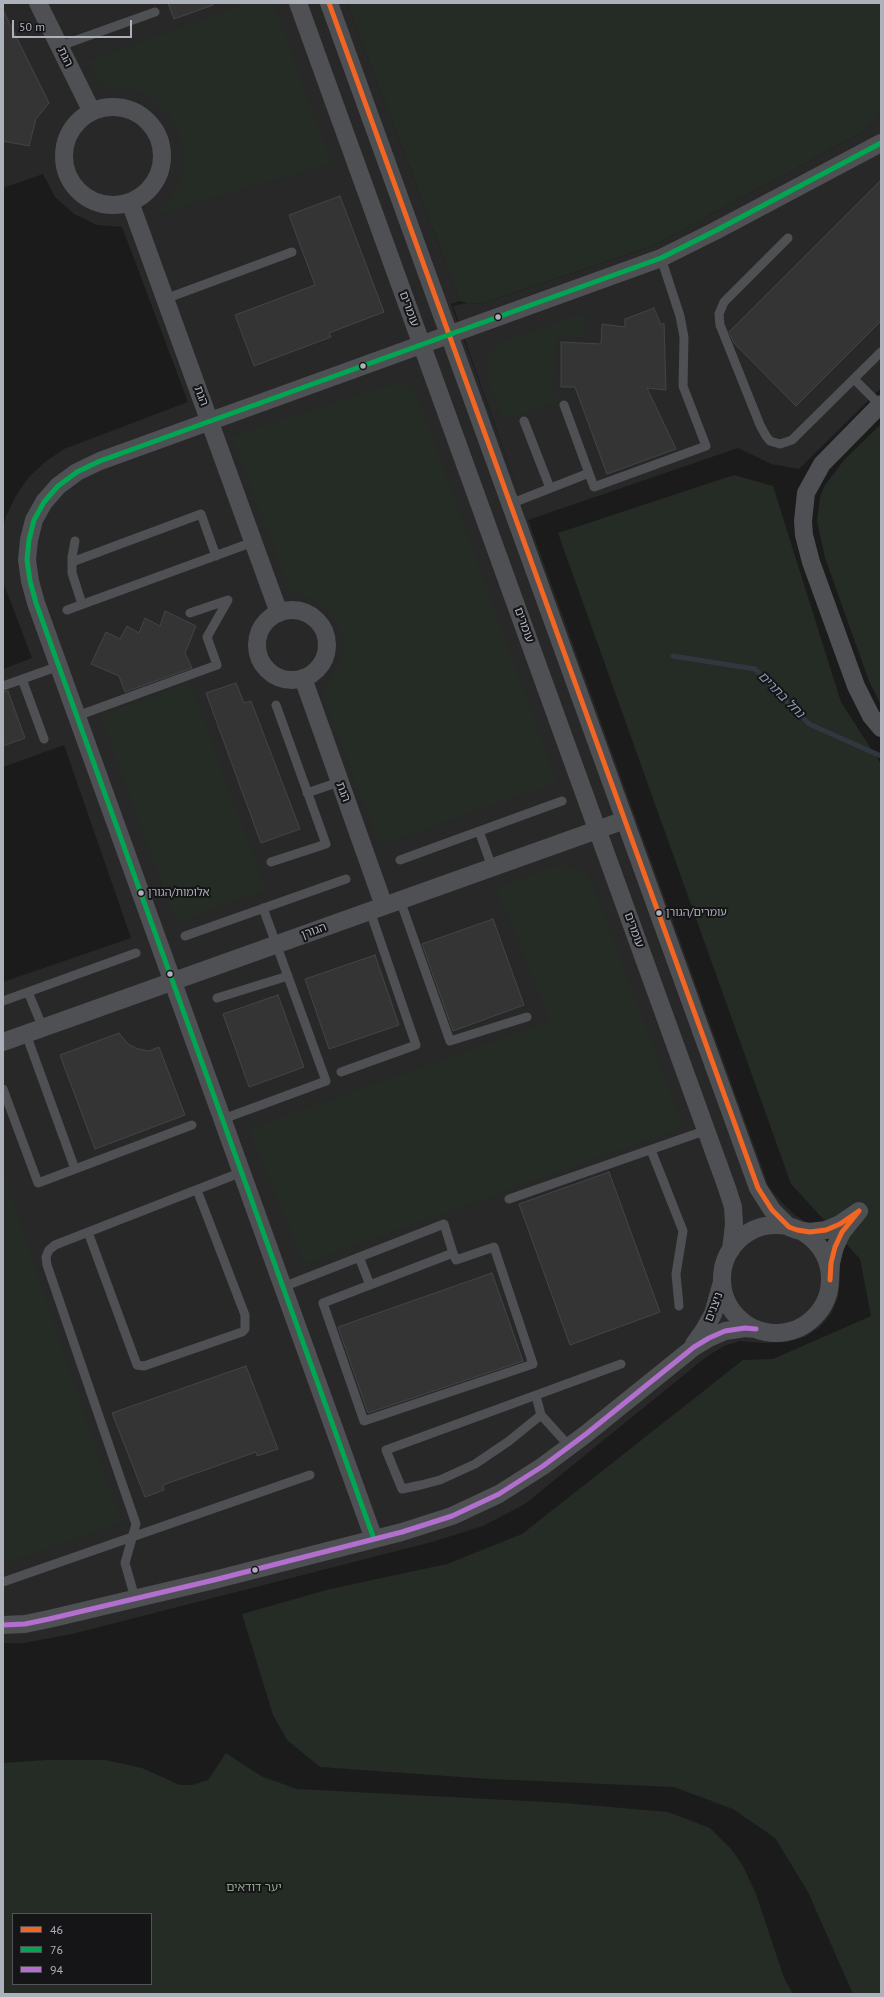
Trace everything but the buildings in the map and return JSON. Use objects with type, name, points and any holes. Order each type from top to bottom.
[{"type":"street","name":"הגת","points":[[38,3],[92,112]]},
{"type":"street","name":"עומרים","points":[[298,3],[733,1207],[734,1224],[731,1250]]},
{"type":"street","points":[[329,3],[758,1188],[772,1210],[789,1227],[810,1238],[821,1250],[829,1269],[830,1280]]},
{"type":"street","points":[[113,107],[132,110],[148,121],[159,138],[163,156],[159,175],[148,191],[130,202],[114,205],[95,202],[79,191],[68,174],[64,156],[68,137],[79,121],[92,112],[113,107]]},
{"type":"street","points":[[374,1539],[36,603],[30,581],[27,560],[29,540],[33,527],[44,502],[58,486],[77,472],[100,461],[449,334],[605,280],[660,258],[715,232],[881,143]]},
{"type":"street","name":"הגת","points":[[130,202],[279,613]]},
{"type":"street","points":[[880,404],[822,464],[806,493],[803,521],[804,535],[811,562],[856,686],[871,716],[881,728]]},
{"type":"street","points":[[292,611],[305,613],[316,621],[324,632],[327,646],[324,658],[317,670],[303,678],[292,680],[279,677],[268,670],[260,658],[258,645],[260,632],[268,621],[279,613],[292,611]]},
{"type":"street","name":"הגת","points":[[303,678],[339,782],[385,906]]},
{"type":"street","name":"הגורן","points":[[3,1042],[625,820]]},
{"type":"street","points":[[859,1211],[844,1229],[834,1247],[830,1263],[829,1290],[821,1309],[806,1324],[787,1332],[771,1333],[756,1329],[738,1317],[727,1300],[723,1279],[726,1259],[731,1250],[747,1234],[756,1230],[776,1226],[796,1230],[810,1232],[826,1230],[840,1224],[859,1211]]},
{"type":"street","name":"ניצנים","points":[[3,1625],[33,1622],[214,1580],[427,1525],[476,1506],[521,1480],[570,1447],[687,1351],[699,1338],[709,1322],[717,1304],[723,1279]]},
{"type":"street","name":"ניצנים","points":[[687,1351],[721,1333],[735,1329],[756,1329]]},
{"type":"lane","points":[[60,46],[155,12]]},
{"type":"lane","points":[[788,238],[720,307],[719,321],[734,350],[763,431],[770,441],[775,443],[786,443],[798,435],[881,352]]},
{"type":"lane","points":[[165,299],[292,252]]},
{"type":"lane","points":[[564,405],[594,487],[706,446],[683,386],[684,338],[681,323],[660,258]]},
{"type":"lane","points":[[854,379],[880,404]]},
{"type":"lane","points":[[524,421],[550,488]]},
{"type":"lane","points":[[510,504],[589,473]]},
{"type":"lane","points":[[72,562],[201,514],[216,556]]},
{"type":"lane","points":[[75,541],[72,562],[74,580],[82,604]]},
{"type":"lane","points":[[67,610],[253,542]]},
{"type":"lane","points":[[77,716],[217,665],[207,637],[228,600],[190,613]]},
{"type":"lane","points":[[3,686],[59,666]]},
{"type":"lane","points":[[22,679],[44,739]]},
{"type":"lane","points":[[271,862],[326,844],[276,705]]},
{"type":"lane","points":[[307,793],[339,782]]},
{"type":"lane","points":[[400,860],[562,801]]},
{"type":"lane","points":[[478,831],[492,867]]},
{"type":"lane","points":[[185,936],[346,879]]},
{"type":"lane","points":[[385,906],[450,1041],[527,1017]]},
{"type":"lane","points":[[342,1072],[416,1045],[385,906]]},
{"type":"lane","points":[[223,1119],[326,1081],[264,908]]},
{"type":"lane","points":[[3,1001],[136,953]]},
{"type":"lane","points":[[217,998],[288,976]]},
{"type":"lane","points":[[28,992],[43,1028]]},
{"type":"lane","points":[[26,1034],[75,1169]]},
{"type":"lane","points":[[3,1089],[38,1183],[192,1125]]},
{"type":"lane","points":[[509,1199],[706,1130]]},
{"type":"lane","points":[[651,1150],[683,1231],[676,1274],[678,1306]]},
{"type":"lane","points":[[135,1598],[125,1563],[136,1524],[47,1265],[46,1257],[49,1250],[56,1245],[242,1172]]},
{"type":"lane","points":[[88,1232],[138,1365],[144,1366],[242,1332],[245,1329],[245,1315],[197,1190]]},
{"type":"lane","points":[[283,1287],[444,1224],[454,1253],[456,1260],[494,1247],[533,1364],[364,1421],[322,1303],[454,1253]]},
{"type":"lane","points":[[359,1257],[370,1285]]},
{"type":"lane","points":[[541,1414],[509,1441],[475,1464],[446,1478],[421,1485],[402,1489],[386,1450],[621,1364]]},
{"type":"lane","points":[[536,1396],[541,1414],[570,1447]]},
{"type":"lane","points":[[3,1582],[310,1475]]},
{"type":"shaded area","points":[[3,3],[347,3],[460,301],[451,304],[523,505],[453,306],[467,303],[481,304],[655,245],[861,133],[875,121],[881,112],[881,388],[799,469],[771,464],[738,448],[528,520],[769,1187],[784,1205],[795,1215],[815,1228],[833,1247],[839,1263],[840,1279],[838,1298],[831,1314],[820,1327],[805,1337],[787,1342],[764,1343],[740,1341],[724,1346],[706,1357],[525,1504],[483,1526],[432,1542],[72,1634],[24,1643],[3,1643],[3,982],[131,938],[64,745],[3,767],[3,669],[32,658],[3,582],[3,530],[6,516],[16,496],[28,478],[45,462],[64,449],[188,402],[122,227],[97,225],[74,214],[55,197],[43,174],[3,188]]},
{"type":"green space","points":[[248,3],[273,3],[332,163],[151,216],[170,200],[181,179],[183,156],[179,133],[168,113],[152,97],[129,88],[101,87],[88,61]]},
{"type":"green space","points":[[347,3],[881,3],[881,112],[875,121],[861,133],[655,245],[481,304],[467,303],[460,301]]},
{"type":"green space","points":[[584,312],[587,337],[557,337],[554,395],[576,395],[503,421],[487,378],[487,356],[492,348],[500,343]]},
{"type":"green space","points":[[393,384],[409,385],[414,389],[418,396],[557,783],[379,845],[324,698],[325,685],[338,667],[342,656],[343,643],[340,630],[334,618],[325,607],[313,599],[295,594],[288,586],[231,436]]},
{"type":"green space","points":[[881,424],[881,705],[869,681],[825,558],[817,521],[820,497],[825,485],[845,459]]},
{"type":"green space","points":[[734,475],[773,486],[841,702],[881,764],[881,1994],[853,1994],[808,1892],[775,1838],[733,1809],[674,1787],[489,1779],[320,1767],[287,1740],[273,1715],[242,1614],[330,1589],[447,1564],[522,1534],[743,1360],[773,1359],[871,1316],[860,1259],[791,1184],[558,533]]},
{"type":"green space","points":[[190,682],[266,890],[176,923],[100,715]]},
{"type":"green space","points":[[554,866],[568,866],[578,869],[587,874],[592,882],[683,1127],[304,1264],[248,1129],[550,1021],[496,888]]},
{"type":"green space","points":[[3,1173],[122,1522],[3,1565]]},
{"type":"green space","name":"יער דודאים","points":[[226,1753],[261,1776],[297,1789],[565,1803],[668,1812],[710,1828],[732,1850],[743,1866],[756,1894],[784,1978],[793,1994],[3,1994],[3,1763],[46,1760],[105,1760],[142,1768],[180,1785],[192,1785],[208,1780]]},
{"type":"waterway","name":"נחל בתרים","points":[[673,656],[755,669],[809,724],[881,756]]},
{"type":"transit line","name":"46","points":[[329,3],[758,1188],[772,1210],[789,1227],[797,1230],[810,1232],[826,1230],[840,1224],[859,1211],[842,1232],[835,1247],[831,1263],[830,1280]]},
{"type":"transit line","name":"76","points":[[374,1539],[36,603],[30,581],[27,560],[29,540],[34,520],[44,502],[58,486],[77,472],[100,461],[661,258],[881,143]]},
{"type":"transit line","name":"94","points":[[3,1625],[25,1624],[49,1619],[214,1580],[402,1532],[452,1516],[499,1494],[543,1466],[586,1434],[694,1347],[725,1331],[745,1328],[756,1329]]},
{"type":"place","name":"אלומות/הגורן","points":[[141,893]]},
{"type":"place","name":"עומרים/הגורן","points":[[659,913]]}]
